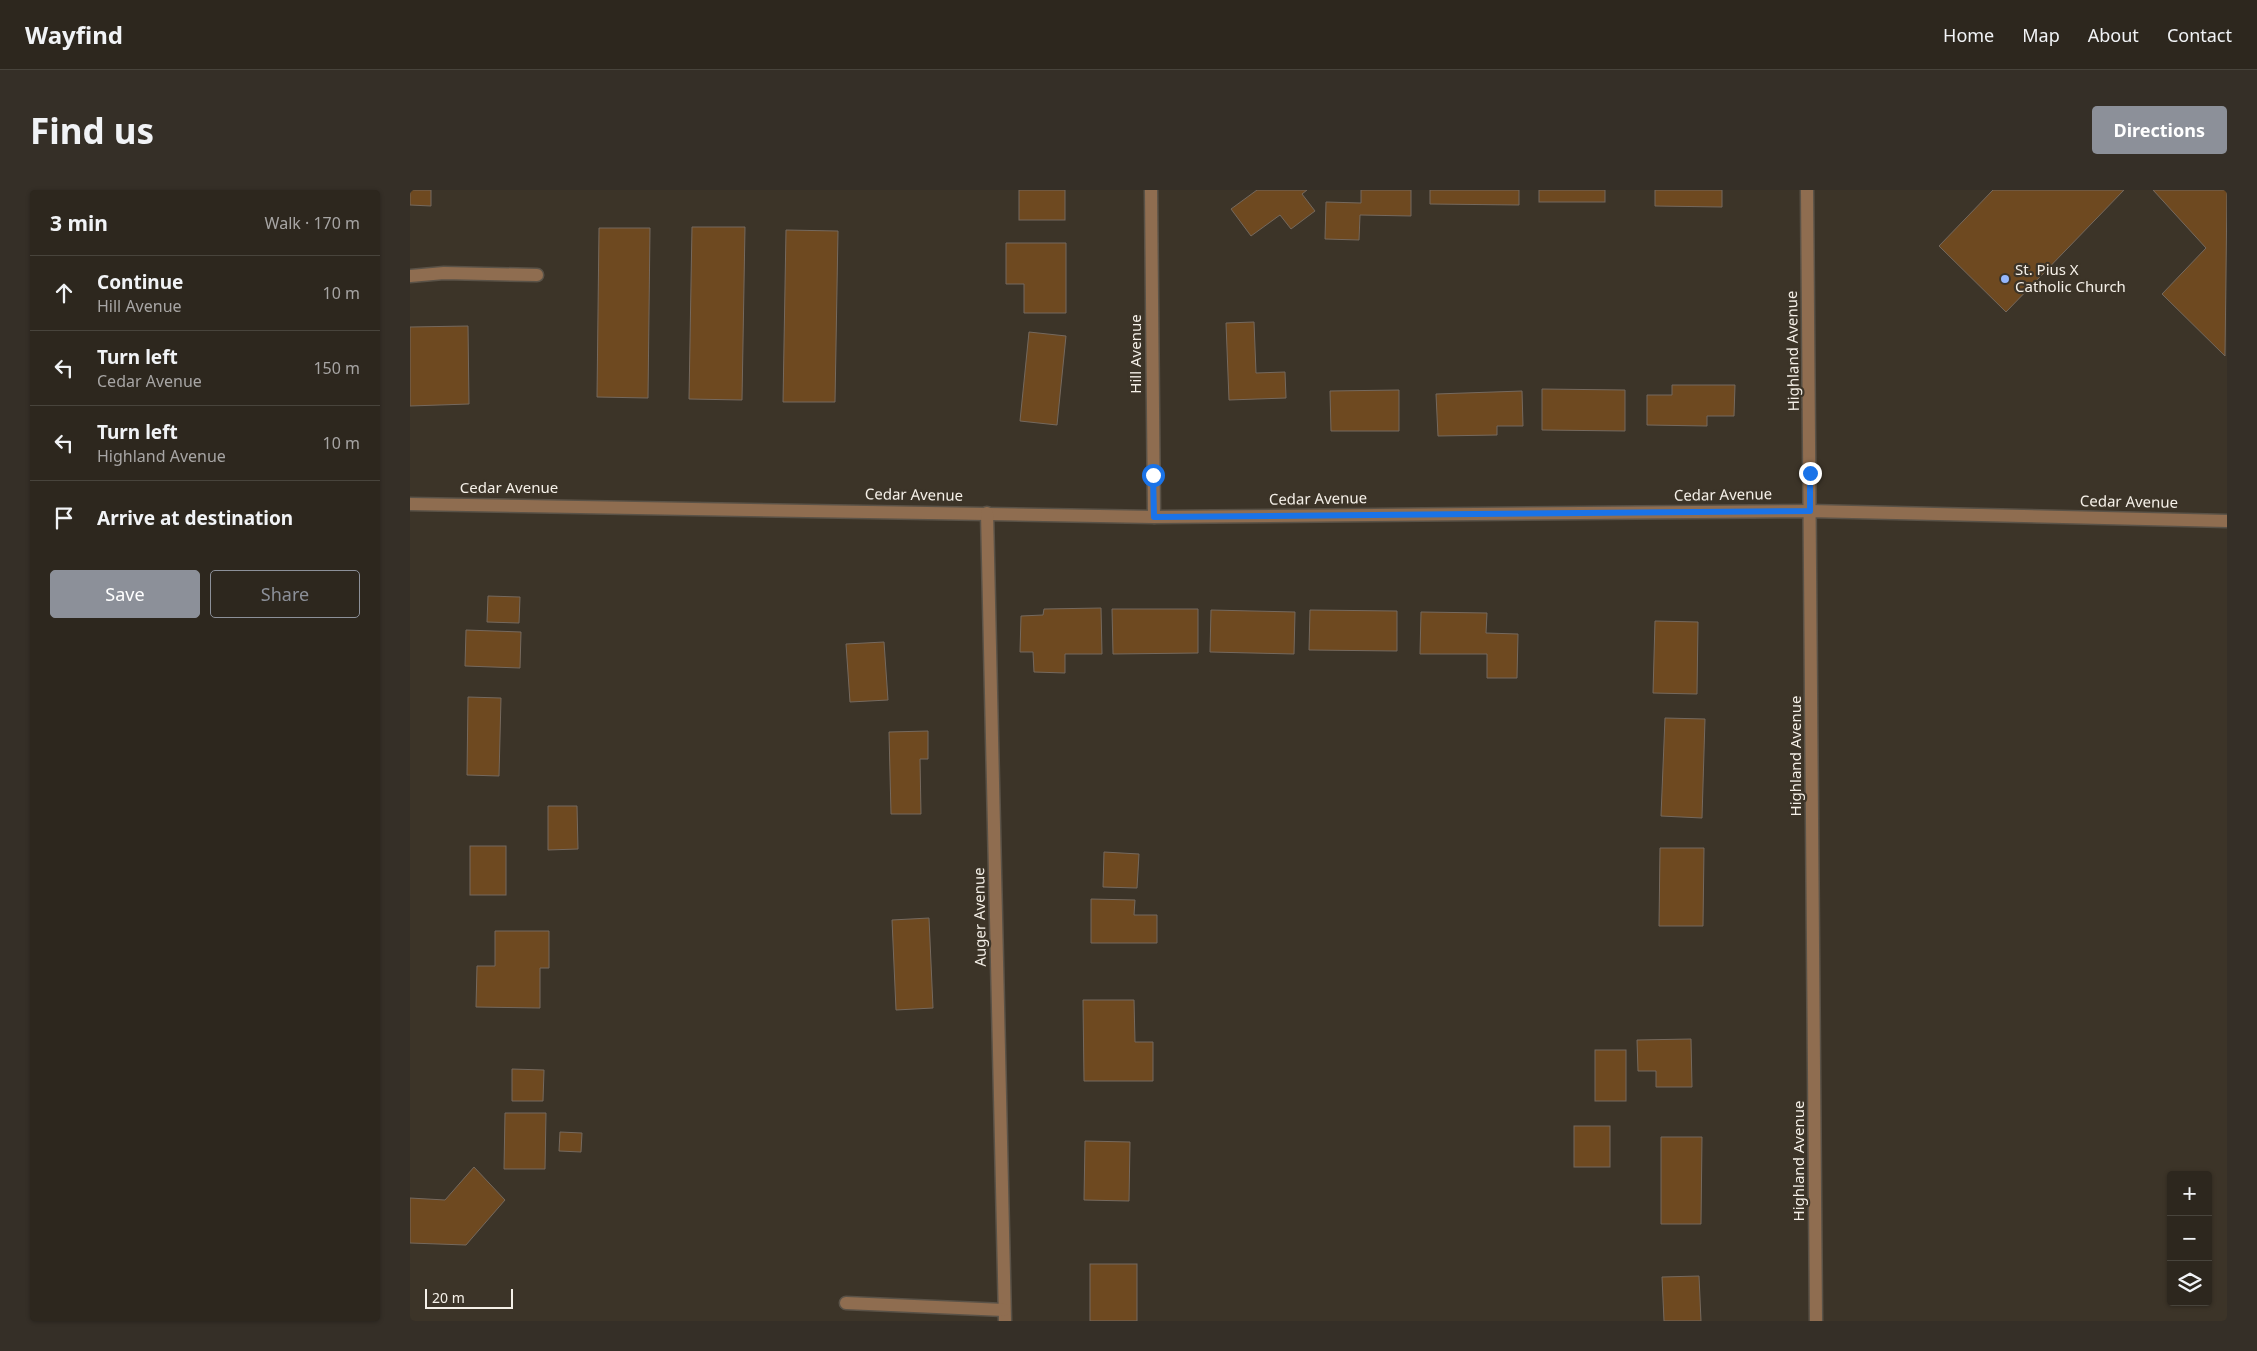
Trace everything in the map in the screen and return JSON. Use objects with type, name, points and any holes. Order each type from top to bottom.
[{"type":"street","name":"Hill Avenue","points":[[1151,190],[1154,517]]},
{"type":"street","name":"Highland Avenue","points":[[1807,190],[1816,1321]]},
{"type":"street","points":[[410,276],[444,273],[538,275]]},
{"type":"street","name":"Cedar Avenue","points":[[410,504],[1154,517],[1810,511],[2227,521]]},
{"type":"street","name":"Auger Avenue","points":[[987,513],[1004,1316]]},
{"type":"street","points":[[846,1303],[1004,1316]]},
{"type":"building","points":[[410,190],[431,190],[431,206],[410,205]]},
{"type":"building","points":[[1019,190],[1065,190],[1065,220],[1019,220]]},
{"type":"building","points":[[1257,190],[1307,190],[1302,194],[1315,211],[1291,229],[1280,215],[1251,236],[1231,209]]},
{"type":"building","points":[[1361,190],[1411,190],[1411,216],[1360,215],[1359,240],[1325,239],[1326,202],[1361,203]]},
{"type":"building","points":[[1430,190],[1519,190],[1519,205],[1430,204]]},
{"type":"building","points":[[1539,190],[1605,190],[1605,202],[1539,202]]},
{"type":"building","points":[[1655,190],[1722,190],[1722,207],[1655,206]]},
{"type":"building","name":"St. Pius X Catholic Church","points":[[1993,190],[2124,190],[2006,312],[1939,246]]},
{"type":"building","name":"St. Pius X Catholic Church","points":[[2153,190],[2227,190],[2225,356],[2162,294],[2206,248]]},
{"type":"building","points":[[692,227],[745,227],[742,400],[689,399]]},
{"type":"building","points":[[599,228],[650,228],[648,398],[597,397]]},
{"type":"building","points":[[786,230],[838,231],[835,402],[783,402]]},
{"type":"building","points":[[1006,243],[1066,243],[1066,313],[1024,313],[1024,284],[1006,284]]},
{"type":"building","points":[[1254,322],[1256,373],[1285,372],[1286,398],[1229,400],[1226,323]]},
{"type":"building","points":[[468,326],[469,404],[410,406],[410,327]]},
{"type":"building","points":[[1029,332],[1066,336],[1057,425],[1020,421]]},
{"type":"building","points":[[1672,385],[1735,385],[1734,416],[1707,416],[1707,426],[1647,425],[1647,395],[1672,395]]},
{"type":"building","points":[[1542,389],[1625,390],[1625,431],[1542,430]]},
{"type":"building","points":[[1399,390],[1399,431],[1331,431],[1330,391]]},
{"type":"building","points":[[1522,391],[1523,426],[1497,426],[1497,435],[1438,436],[1436,394]]},
{"type":"building","points":[[488,596],[520,597],[519,623],[487,622]]},
{"type":"building","points":[[1101,608],[1102,654],[1065,654],[1065,673],[1034,672],[1033,652],[1020,652],[1021,616],[1043,615],[1044,609]]},
{"type":"building","points":[[1112,609],[1198,609],[1198,653],[1113,654]]},
{"type":"building","points":[[1211,610],[1295,612],[1294,654],[1210,652]]},
{"type":"building","points":[[1310,610],[1397,611],[1397,651],[1309,650]]},
{"type":"building","points":[[1421,612],[1487,613],[1486,633],[1518,634],[1517,678],[1487,678],[1487,654],[1420,654]]},
{"type":"building","points":[[1655,621],[1698,622],[1697,694],[1653,693]]},
{"type":"building","points":[[466,630],[521,632],[520,668],[465,666]]},
{"type":"building","points":[[884,642],[888,700],[850,702],[846,644]]},
{"type":"building","points":[[468,697],[501,698],[499,776],[467,775]]},
{"type":"building","points":[[1665,718],[1705,719],[1702,818],[1661,816]]},
{"type":"building","points":[[928,731],[928,759],[920,759],[921,814],[891,814],[889,732]]},
{"type":"building","points":[[548,806],[577,806],[578,849],[548,850]]},
{"type":"building","points":[[470,846],[506,846],[506,895],[470,895]]},
{"type":"building","points":[[1660,848],[1704,848],[1703,926],[1659,926]]},
{"type":"building","points":[[1104,852],[1139,854],[1137,888],[1103,887]]},
{"type":"building","points":[[1091,899],[1135,900],[1134,915],[1157,915],[1157,943],[1091,943]]},
{"type":"building","points":[[929,918],[933,1008],[896,1010],[892,920]]},
{"type":"building","points":[[495,931],[549,931],[549,968],[540,968],[540,1008],[476,1007],[477,966],[495,966]]},
{"type":"building","points":[[1083,1000],[1134,1000],[1135,1042],[1153,1042],[1153,1081],[1084,1081]]},
{"type":"building","points":[[1691,1039],[1692,1087],[1656,1087],[1656,1071],[1638,1071],[1637,1040]]},
{"type":"building","points":[[1595,1050],[1626,1050],[1626,1101],[1595,1101]]},
{"type":"building","points":[[512,1069],[544,1070],[543,1101],[512,1101]]},
{"type":"building","points":[[505,1113],[546,1113],[545,1169],[504,1169]]},
{"type":"building","points":[[1574,1126],[1610,1126],[1610,1167],[1574,1167]]},
{"type":"building","points":[[560,1132],[582,1133],[581,1152],[559,1151]]},
{"type":"building","points":[[1661,1137],[1702,1137],[1701,1224],[1661,1224]]},
{"type":"building","points":[[1085,1141],[1130,1142],[1129,1201],[1084,1200]]},
{"type":"building","points":[[474,1167],[505,1200],[466,1245],[410,1243],[410,1198],[445,1200]]},
{"type":"building","points":[[1090,1264],[1137,1264],[1137,1321],[1090,1321]]},
{"type":"building","points":[[1699,1276],[1701,1321],[1664,1321],[1662,1277]]},
{"type":"place","name":"St. Pius X Catholic Church","points":[[2005,279]]},
{"type":"route","points":[[1153,475],[1154,517],[1810,511],[1810,473]]}]
